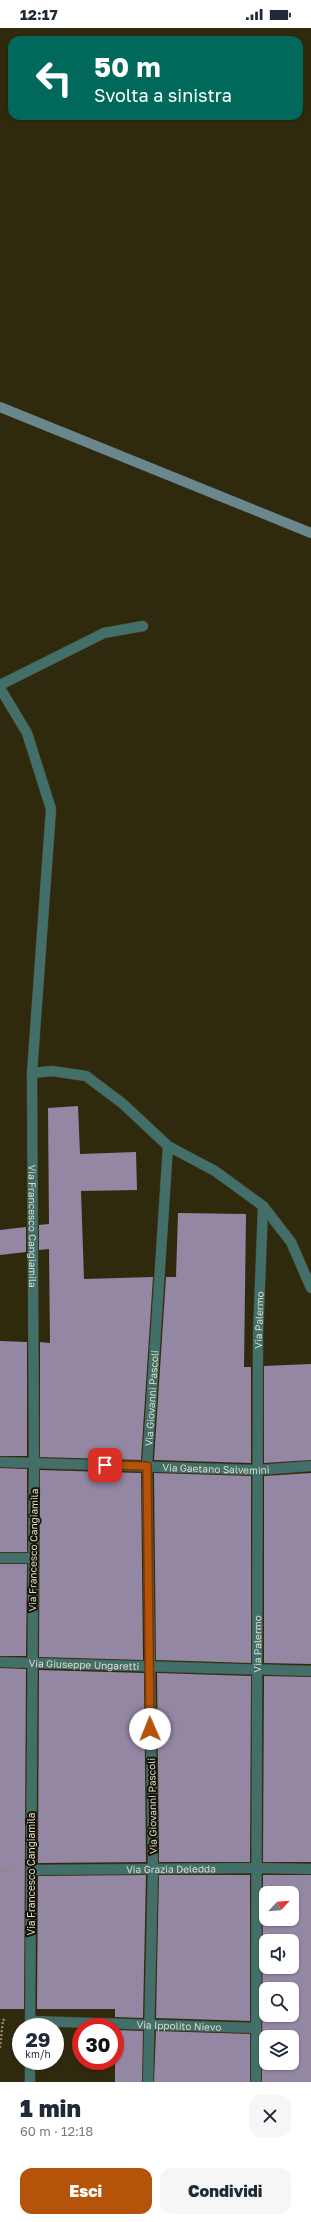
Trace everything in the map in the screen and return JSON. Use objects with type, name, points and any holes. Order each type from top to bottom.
[{"type":"street","points":[[0,685],[104,633],[143,626]]},
{"type":"street","name":"Via Francesco Cangiamila","points":[[0,688],[27,732],[51,808],[32,1073],[34,1463],[32,1558],[30,2018]]},
{"type":"street","points":[[32,1073],[52,1071],[86,1076],[122,1103],[168,1146],[215,1171],[263,1206],[291,1242],[311,1288]]},
{"type":"street","name":"Via Giovanni Pascoli","points":[[148,2082],[153,1869],[147,1466],[168,1146]]},
{"type":"street","name":"Via Palermo","points":[[256,2082],[255,1868],[259,1669],[258,1335],[263,1206]]},
{"type":"street","name":"Via Gaetano Salvemini","points":[[0,1462],[258,1470],[311,1466]]},
{"type":"street","points":[[0,1558],[32,1558]]},
{"type":"street","name":"Via Giuseppe Ungaretti","points":[[0,1662],[311,1671]]},
{"type":"street","name":"Via Grazia Deledda","points":[[31,1870],[311,1869]]},
{"type":"street","name":"Via Ippolito Nievo","points":[[64,2024],[149,2024],[256,2028]]},
{"type":"street","points":[[30,2070],[30,2082]]},
{"type":"building","points":[[78,1106],[80,1154],[136,1152],[137,1190],[81,1191],[84,1279],[153,1277],[141,1460],[40,1457],[40,1342],[50,1343],[49,1249],[39,1250],[39,1225],[49,1224],[48,1108]]},
{"type":"building","points":[[178,1213],[246,1214],[244,1367],[251,1367],[251,1463],[154,1460],[166,1277],[176,1277]]},
{"type":"building","points":[[26,1227],[26,1252],[0,1255],[0,1230]]},
{"type":"building","points":[[0,1341],[27,1342],[27,1456],[0,1456]]},
{"type":"building","points":[[311,1364],[311,1460],[264,1463],[264,1366]]},
{"type":"building","points":[[0,1468],[27,1469],[27,1552],[0,1552]]},
{"type":"building","points":[[40,1470],[141,1473],[143,1660],[39,1657]]},
{"type":"building","points":[[154,1473],[251,1476],[251,1663],[156,1660]]},
{"type":"building","points":[[311,1473],[311,1664],[264,1663],[264,1476]]},
{"type":"building","points":[[0,1564],[27,1564],[26,1656],[0,1656]]},
{"type":"building","points":[[0,1668],[26,1669],[24,2009],[0,2009]]},
{"type":"building","points":[[39,1670],[144,1673],[146,1862],[38,1863]]},
{"type":"building","points":[[157,1673],[251,1676],[250,1862],[159,1862]]},
{"type":"building","points":[[264,1676],[311,1677],[311,1862],[263,1862]]},
{"type":"building","points":[[146,1875],[143,2018],[115,2017],[115,2009],[37,2009],[38,1876]]},
{"type":"building","points":[[159,1875],[250,1875],[250,2021],[156,2018]]},
{"type":"building","points":[[263,1875],[311,1875],[311,2082],[262,2082],[262,2070],[299,2070],[299,2030],[262,2030],[262,2022],[299,2022],[299,1982],[262,1982],[263,1974],[299,1974],[299,1934],[263,1934],[263,1926],[299,1926],[299,1886],[263,1886]]},
{"type":"building","points":[[124,2030],[143,2031],[142,2082],[115,2082],[115,2070],[124,2070]]},
{"type":"building","points":[[156,2031],[250,2034],[250,2082],[154,2082]]},
{"type":"waterway","points":[[0,407],[311,533]]},
{"type":"route","points":[[105,1465],[147,1466],[150,1729]]}]
